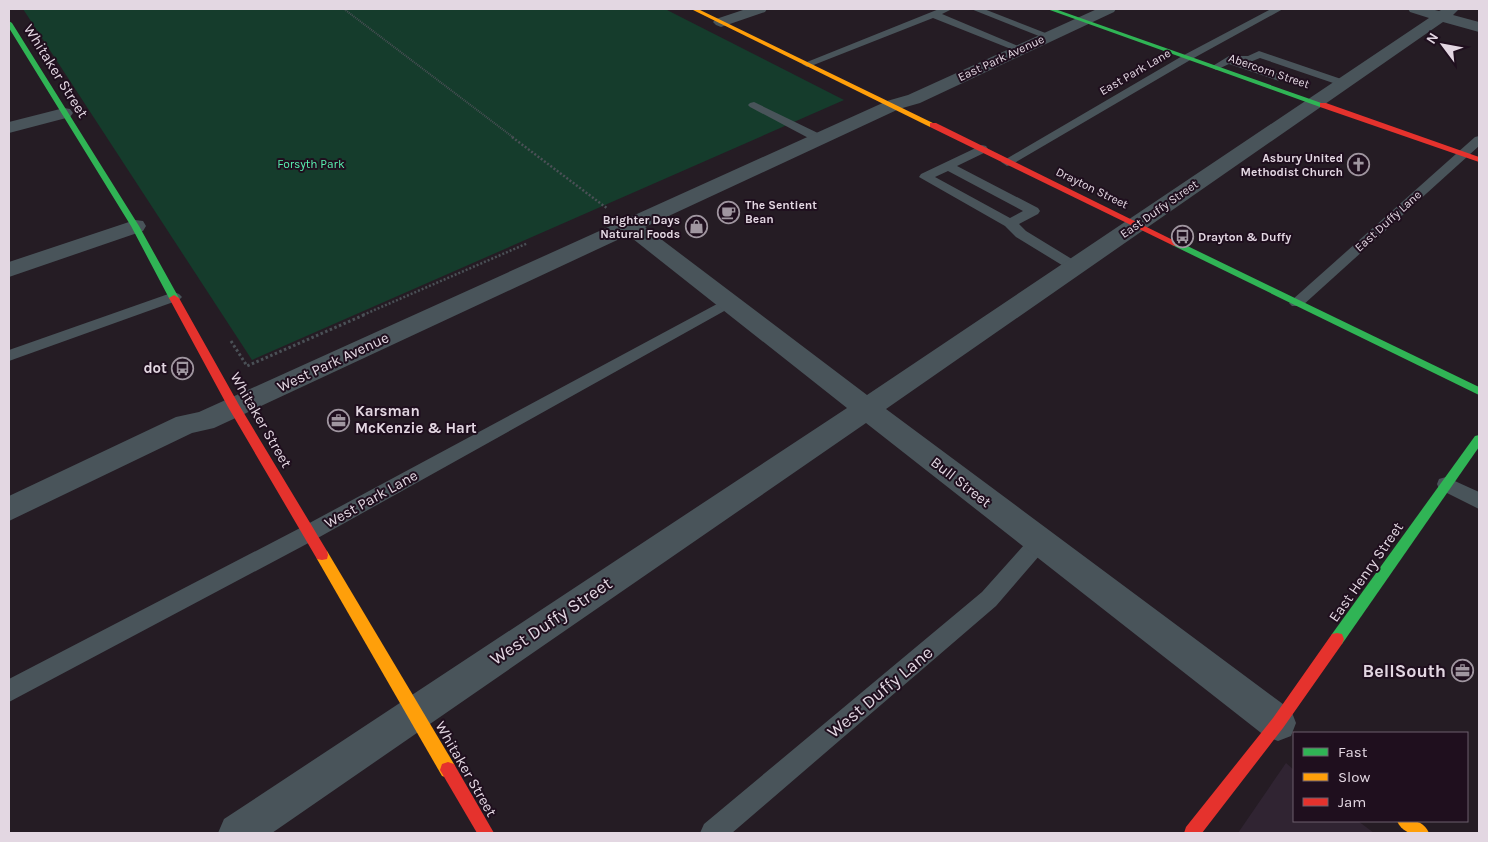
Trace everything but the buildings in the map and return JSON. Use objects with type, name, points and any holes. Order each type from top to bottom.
[{"type":"main road","name":"Drayton Street","points":[[694,9],[1479,392]]},
{"type":"main road","name":"Abercorn Street","points":[[1050,9],[1479,160]]},
{"type":"main road","name":"Whitaker Street","points":[[9,25],[135,226],[234,407],[486,833]]},
{"type":"main road","name":"East Henry Street","points":[[1192,833],[1284,728],[1446,484],[1479,441]]},
{"type":"main road","points":[[1406,822],[1421,833]]},
{"type":"street","points":[[721,22],[760,9]]},
{"type":"street","name":"East Park Avenue","points":[[820,139],[893,105],[914,99],[1109,9]]},
{"type":"street","points":[[1415,9],[1447,12],[1479,27]]},
{"type":"street","name":"East Duffy Street","points":[[865,408],[1075,267],[1447,12]]},
{"type":"street","points":[[9,128],[64,113]]},
{"type":"street","points":[[639,222],[820,139]]},
{"type":"street","name":"Bull Street","points":[[639,222],[730,302],[865,408],[1284,728]]},
{"type":"street","name":"West Park Avenue","points":[[9,509],[186,424],[204,421],[639,222]]},
{"type":"street","points":[[9,270],[135,226]]},
{"type":"street","name":"West Duffy Street","points":[[238,833],[865,408]]},
{"type":"lane","points":[[807,64],[947,9]]},
{"type":"lane","points":[[976,9],[1048,36]]},
{"type":"lane","name":"East Park Lane","points":[[1007,162],[1188,57],[1278,9]]},
{"type":"lane","points":[[932,14],[1020,49]]},
{"type":"lane","points":[[1216,67],[1233,58],[1250,60],[1259,54],[1344,83]]},
{"type":"lane","points":[[1228,60],[1283,79]]},
{"type":"lane","points":[[1271,86],[1301,68]]},
{"type":"lane","points":[[754,105],[820,139]]},
{"type":"lane","name":"East Duffy Lane","points":[[1297,303],[1479,140]]},
{"type":"lane","points":[[982,150],[925,177],[1010,223],[1021,234],[1075,267]]},
{"type":"lane","points":[[948,166],[1033,211],[1010,223]]},
{"type":"lane","points":[[9,356],[174,297]]},
{"type":"lane","name":"West Park Lane","points":[[9,691],[309,533],[730,302]]},
{"type":"lane","points":[[1446,484],[1479,502]]},
{"type":"lane","name":"West Duffy Lane","points":[[713,833],[989,599],[1039,542]]},
{"type":"path","points":[[344,9],[608,209]]},
{"type":"path","points":[[226,333],[247,366],[529,243]]},
{"type":"shaded area","points":[[1286,763],[1293,769],[1293,822],[1359,822],[1374,833],[1238,833]]},
{"type":"green space","name":"Forsyth Park","points":[[23,9],[665,9],[844,100],[252,360]]},
{"type":"traffic: fast","points":[[1050,9],[1323,105]]},
{"type":"traffic: fast","points":[[9,23],[135,226],[174,298]]},
{"type":"traffic: fast","points":[[1175,243],[1479,391]]},
{"type":"traffic: fast","points":[[1337,639],[1479,439]]},
{"type":"traffic: slow","points":[[694,9],[933,125]]},
{"type":"traffic: slow","points":[[322,555],[448,770]]},
{"type":"traffic: slow","points":[[1406,822],[1421,833]]},
{"type":"traffic: jam","points":[[1323,105],[1479,160]]},
{"type":"traffic: jam","points":[[933,125],[1175,243]]},
{"type":"traffic: jam","points":[[174,298],[234,407],[322,555]]},
{"type":"traffic: jam","points":[[1192,833],[1278,723],[1337,639]]},
{"type":"traffic: jam","points":[[448,770],[486,833]]},
{"type":"place","name":"Asbury United Methodist Church","points":[[1359,165]]},
{"type":"place","name":"The Sentient Bean","points":[[729,212]]},
{"type":"place","name":"Brighter Days Natural Foods","points":[[696,227]]},
{"type":"place","name":"Drayton & Duffy","points":[[1182,237]]},
{"type":"place","name":"dot","points":[[183,368]]},
{"type":"place","name":"Karsman McKenzie & Hart","points":[[339,420]]},
{"type":"place","name":"BellSouth","points":[[1462,671]]}]
